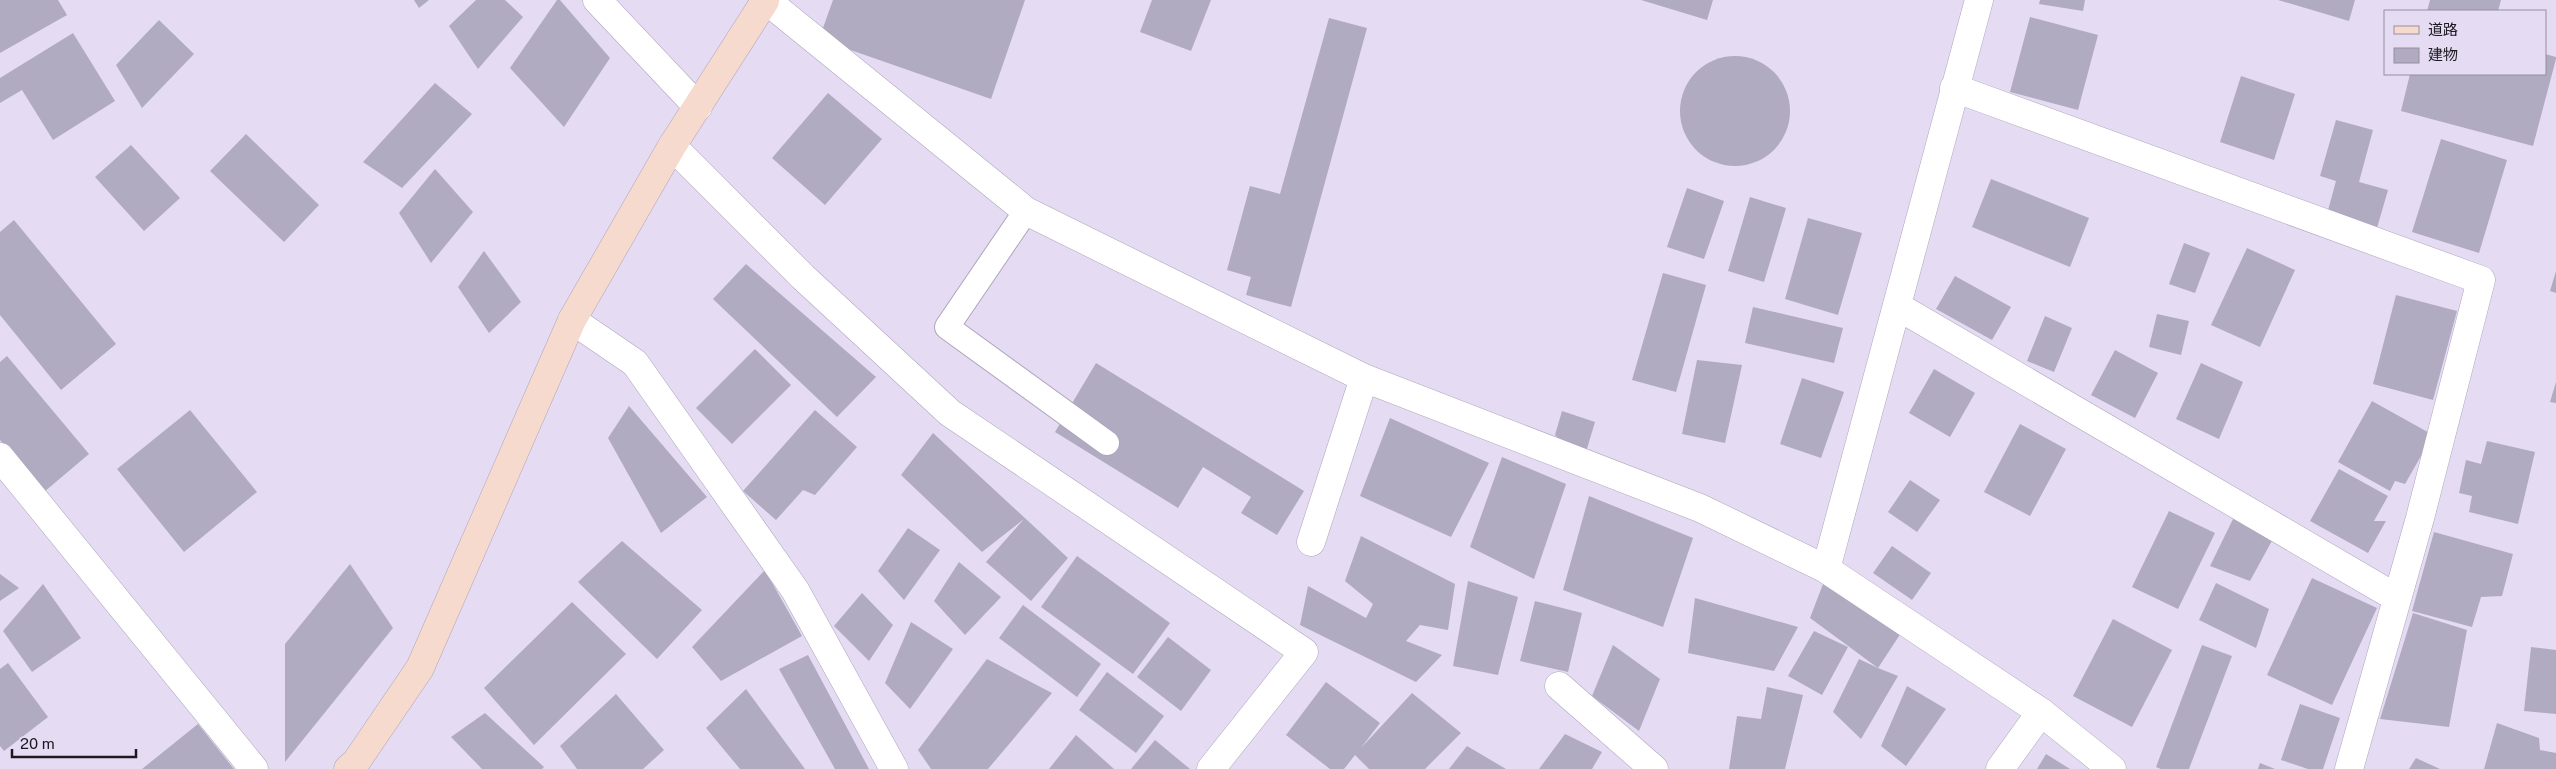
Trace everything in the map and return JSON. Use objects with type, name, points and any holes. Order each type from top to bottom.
[{"type":"street","points":[[597,0],[698,107]]},
{"type":"street","points":[[1826,569],[1979,0]]},
{"type":"street","points":[[355,767],[420,668],[572,320],[672,146],[766,1],[1026,211],[1364,378],[1700,508],[1826,569],[2041,712],[2112,769]]},
{"type":"street","points":[[1954,88],[2481,280],[2397,598],[2349,769]]},
{"type":"street","points":[[672,146],[803,277],[950,413],[1304,652],[1211,769]]},
{"type":"street","points":[[1896,306],[2397,598]]},
{"type":"street","points":[[572,320],[635,363],[795,590],[894,769]]},
{"type":"street","points":[[1311,542],[1364,378]]},
{"type":"street","points":[[0,457],[254,769]]},
{"type":"street","points":[[1559,686],[1654,769]]},
{"type":"street","points":[[2000,769],[2041,712]]},
{"type":"lane","points":[[1026,211],[947,327],[1107,443]]},
{"type":"building","points":[[0,0],[58,0],[67,15],[0,53]]},
{"type":"building","points":[[414,0],[429,0],[419,8]]},
{"type":"building","points":[[476,0],[505,0],[523,17],[478,69],[449,26]]},
{"type":"building","points":[[557,0],[560,0],[610,58],[564,127],[510,68]]},
{"type":"building","points":[[833,0],[1025,0],[991,99],[819,39]]},
{"type":"building","points":[[1152,0],[1211,0],[1191,51],[1140,32]]},
{"type":"building","points":[[1641,0],[1713,0],[1707,20]]},
{"type":"building","points":[[2040,0],[2085,0],[2083,11],[2039,4]]},
{"type":"building","points":[[2278,0],[2355,0],[2349,21]]},
{"type":"building","points":[[2430,0],[2501,0],[2498,10],[2427,10]]},
{"type":"building","points":[[2030,17],[2098,35],[2078,110],[2010,92]]},
{"type":"building","points":[[1329,18],[1367,28],[1291,307],[1246,295],[1251,277],[1227,270],[1250,186],[1280,194]]},
{"type":"building","points":[[159,20],[194,54],[142,108],[116,65]]},
{"type":"building","points":[[73,33],[115,101],[53,140],[22,90],[0,103],[0,78]]},
{"type":"building","points":[[2546,54],[2556,57],[2533,146],[2401,111],[2410,75],[2546,75]]},
{"type":"building","points":[[1735,56],[1756,60],[1774,72],[1786,90],[1790,111],[1786,132],[1774,150],[1756,162],[1735,166],[1714,162],[1696,150],[1684,132],[1680,111],[1684,90],[1696,72],[1714,60]]},
{"type":"building","points":[[2241,76],[2295,94],[2274,160],[2220,142]]},
{"type":"building","points":[[435,83],[472,114],[402,188],[363,162]]},
{"type":"building","points":[[828,93],[882,139],[825,205],[772,158]]},
{"type":"building","points":[[2336,120],[2373,130],[2359,182],[2388,190],[2377,228],[2327,214],[2336,181],[2320,176]]},
{"type":"building","points":[[246,134],[319,205],[284,242],[210,171]]},
{"type":"building","points":[[2441,139],[2507,160],[2479,253],[2412,232]]},
{"type":"building","points":[[131,145],[180,198],[144,231],[95,177]]},
{"type":"building","points":[[435,169],[473,212],[431,263],[399,213]]},
{"type":"building","points":[[1991,179],[2089,218],[2070,267],[1972,227]]},
{"type":"building","points":[[1687,188],[1724,201],[1704,259],[1667,247]]},
{"type":"building","points":[[1750,197],[1786,208],[1764,282],[1728,271]]},
{"type":"building","points":[[1808,218],[1862,233],[1838,315],[1785,299]]},
{"type":"building","points":[[14,220],[116,344],[61,390],[0,315],[0,232]]},
{"type":"building","points":[[2184,243],[2210,253],[2195,293],[2169,284]]},
{"type":"building","points":[[2247,248],[2295,270],[2260,347],[2211,325]]},
{"type":"building","points":[[484,251],[521,302],[489,333],[458,287]]},
{"type":"building","points":[[746,264],[876,377],[837,417],[713,299]]},
{"type":"building","points":[[2556,271],[2556,293],[2550,291]]},
{"type":"building","points":[[1663,273],[1706,285],[1676,392],[1632,380]]},
{"type":"building","points":[[1955,276],[2011,307],[1992,340],[1936,309]]},
{"type":"building","points":[[2396,295],[2457,311],[2433,400],[2373,384]]},
{"type":"building","points":[[1753,307],[1843,328],[1834,363],[1745,343]]},
{"type":"building","points":[[2157,314],[2189,321],[2181,355],[2149,347]]},
{"type":"building","points":[[2045,316],[2072,328],[2054,372],[2027,361]]},
{"type":"building","points":[[755,349],[791,385],[732,444],[696,408]]},
{"type":"building","points":[[2115,350],[2158,373],[2135,418],[2091,395]]},
{"type":"building","points":[[7,356],[89,454],[44,492],[0,440],[0,362]]},
{"type":"building","points":[[1697,360],[1742,365],[1725,443],[1682,434]]},
{"type":"building","points":[[1096,363],[1304,491],[1277,535],[1241,513],[1251,497],[1203,467],[1178,508],[1055,432]]},
{"type":"building","points":[[2201,363],[2243,382],[2219,439],[2176,419]]},
{"type":"building","points":[[1934,369],[1975,393],[1950,437],[1909,413]]},
{"type":"building","points":[[1802,378],[1844,392],[1821,458],[1780,444]]},
{"type":"building","points":[[2556,382],[2556,403],[2550,402]]},
{"type":"building","points":[[2372,401],[2433,435],[2405,484],[2395,481],[2390,491],[2338,462]]},
{"type":"building","points":[[629,406],[707,497],[661,533],[608,438]]},
{"type":"building","points":[[190,410],[257,492],[184,552],[117,469]]},
{"type":"building","points":[[815,410],[857,447],[815,495],[803,490],[776,520],[743,491]]},
{"type":"building","points":[[1562,411],[1595,422],[1583,462],[1555,435]]},
{"type":"building","points":[[1390,418],[1489,463],[1451,537],[1360,496]]},
{"type":"building","points":[[2020,424],[2066,449],[2030,516],[1984,492]]},
{"type":"building","points":[[933,433],[1068,558],[1031,601],[986,562],[1024,519],[982,552],[901,475]]},
{"type":"building","points":[[2487,441],[2535,452],[2518,524],[2469,512],[2472,496],[2459,493],[2466,460],[2481,464]]},
{"type":"building","points":[[1502,457],[1566,484],[1534,579],[1470,547]]},
{"type":"building","points":[[2339,469],[2388,496],[2374,521],[2386,521],[2368,553],[2310,521]]},
{"type":"building","points":[[1910,480],[1940,500],[1917,532],[1888,512]]},
{"type":"building","points":[[1589,496],[1693,538],[1663,627],[1563,590]]},
{"type":"building","points":[[2169,511],[2215,533],[2178,609],[2132,587]]},
{"type":"building","points":[[2235,515],[2274,537],[2250,581],[2210,566]]},
{"type":"building","points":[[908,528],[940,550],[904,600],[878,571]]},
{"type":"building","points":[[2434,532],[2513,554],[2502,596],[2481,597],[2472,627],[2412,611]]},
{"type":"building","points":[[1361,536],[1455,584],[1448,630],[1420,625],[1406,641],[1442,655],[1416,682],[1300,625],[1308,586],[1366,618],[1373,604],[1345,581]]},
{"type":"building","points":[[622,541],[702,610],[657,659],[578,582]]},
{"type":"building","points":[[1892,546],[1931,573],[1912,600],[1873,573]]},
{"type":"building","points":[[1077,556],[1170,623],[1133,674],[1041,607]]},
{"type":"building","points":[[959,562],[1001,597],[965,635],[934,601]]},
{"type":"building","points":[[350,564],[393,628],[285,762],[285,644]]},
{"type":"building","points":[[765,570],[802,636],[721,681],[692,647]]},
{"type":"building","points":[[0,574],[19,588],[0,601]]},
{"type":"building","points":[[2312,578],[2377,608],[2332,705],[2267,675]]},
{"type":"building","points":[[1468,581],[1518,597],[1498,675],[1453,666]]},
{"type":"building","points":[[2216,583],[2269,609],[2256,648],[2199,620]]},
{"type":"building","points":[[43,584],[81,638],[32,672],[3,631]]},
{"type":"building","points":[[1823,584],[1901,633],[1878,668],[1810,618]]},
{"type":"building","points":[[862,593],[893,625],[869,661],[834,626]]},
{"type":"building","points":[[1695,598],[1798,627],[1774,671],[1688,653]]},
{"type":"building","points":[[1535,601],[1582,613],[1568,672],[1520,661]]},
{"type":"building","points":[[572,602],[626,654],[534,745],[484,688]]},
{"type":"building","points":[[1023,605],[1101,664],[1077,697],[999,638]]},
{"type":"building","points":[[2413,613],[2467,630],[2449,727],[2380,719]]},
{"type":"building","points":[[2113,619],[2172,650],[2132,727],[2073,696]]},
{"type":"building","points":[[911,622],[953,649],[910,709],[885,683]]},
{"type":"building","points":[[1814,631],[1848,647],[1822,695],[1788,676]]},
{"type":"building","points":[[1168,637],[1211,670],[1181,711],[1137,677]]},
{"type":"building","points":[[1613,645],[1660,679],[1639,731],[1592,696]]},
{"type":"building","points":[[2202,645],[2232,656],[2189,769],[2161,769],[2156,767]]},
{"type":"building","points":[[2531,647],[2556,650],[2556,714],[2524,711]]},
{"type":"building","points":[[808,655],[869,769],[835,769],[779,669]]},
{"type":"building","points":[[987,659],[1052,693],[988,769],[931,769],[918,750]]},
{"type":"building","points":[[1859,659],[1898,676],[1861,739],[1833,712]]},
{"type":"building","points":[[8,663],[48,717],[4,751],[0,746],[0,669]]},
{"type":"building","points":[[1107,672],[1164,716],[1136,753],[1079,710]]},
{"type":"building","points":[[1326,682],[1380,723],[1361,748],[1412,693],[1461,733],[1425,769],[1369,769],[1355,755],[1344,769],[1330,769],[1286,735]]},
{"type":"building","points":[[1907,686],[1946,709],[1906,766],[1881,746]]},
{"type":"building","points":[[1767,687],[1803,695],[1785,769],[1729,769],[1737,716],[1761,719]]},
{"type":"building","points":[[746,689],[805,769],[740,769],[706,728]]},
{"type":"building","points":[[616,694],[664,750],[643,769],[577,769],[560,746]]},
{"type":"building","points":[[2300,704],[2340,718],[2323,769],[2308,769],[2281,760]]},
{"type":"building","points":[[485,713],[544,767],[542,769],[482,769],[451,737]]},
{"type":"building","points":[[2497,723],[2539,738],[2540,750],[2556,753],[2556,769],[2484,769]]},
{"type":"building","points":[[198,724],[234,769],[142,769]]},
{"type":"building","points":[[1565,734],[1602,752],[1592,769],[1539,769]]},
{"type":"building","points":[[1076,735],[1114,769],[1049,769]]},
{"type":"building","points":[[1155,740],[1190,769],[1131,769]]},
{"type":"building","points":[[1467,746],[1506,769],[1449,769]]},
{"type":"building","points":[[2046,754],[2070,769],[2037,769]]},
{"type":"building","points":[[2416,758],[2440,769],[2409,769]]},
{"type":"building","points":[[2260,763],[2275,769],[2258,769]]}]
